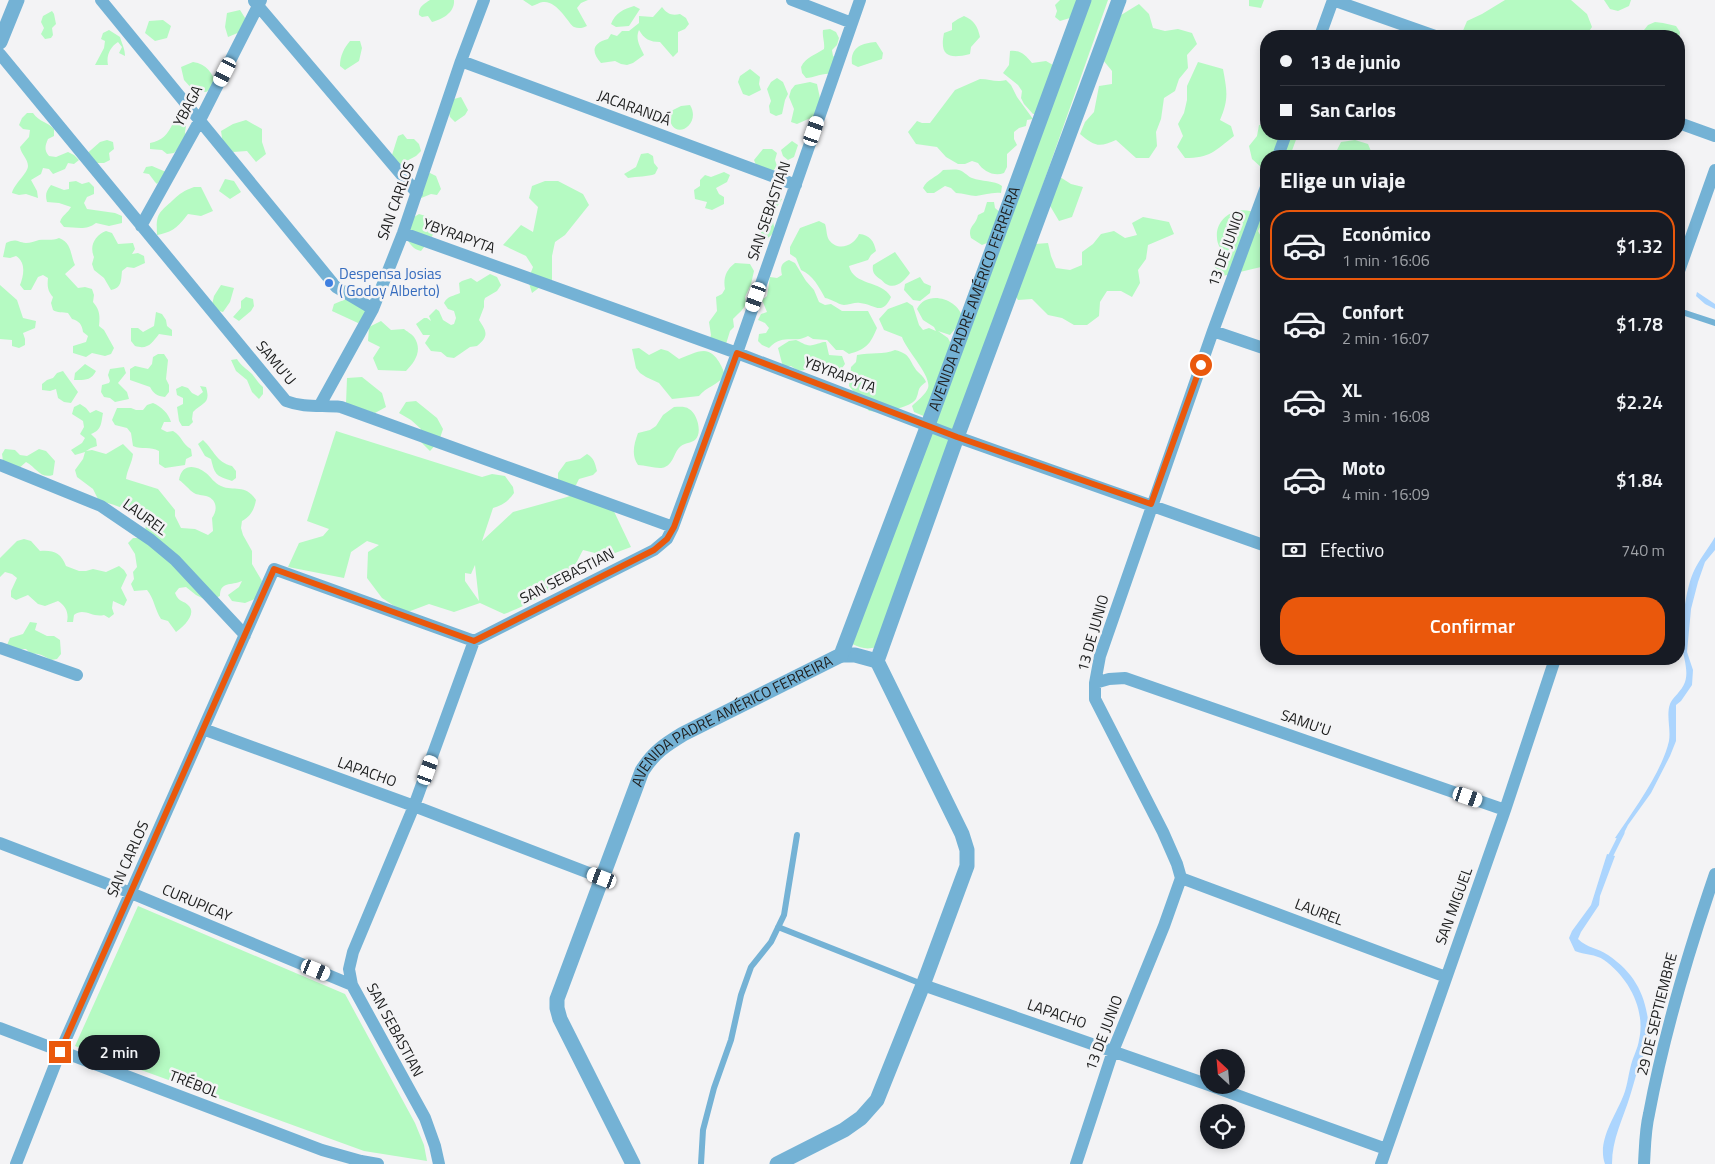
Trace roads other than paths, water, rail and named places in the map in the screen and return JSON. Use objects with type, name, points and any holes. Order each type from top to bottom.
[{"type":"street","points":[[0,42],[17,0]]},
{"type":"street","points":[[101,0],[336,286],[373,309]]},
{"type":"street","name":"SAN CARLOS","points":[[320,405],[373,309],[403,233],[461,61],[484,0]]},
{"type":"street","points":[[792,0],[852,23]]},
{"type":"street","name":"SAN SEBASTIAN","points":[[439,1164],[425,1118],[352,985],[349,969],[353,952],[414,806],[474,641],[654,550],[667,539],[674,527],[860,0]]},
{"type":"street","name":"AVENIDA PADRE AMÉRICO FERREIRA","points":[[633,1164],[560,1019],[557,999],[642,771],[651,757],[666,744],[683,734],[841,654],[928,425],[1084,0]]},
{"type":"street","name":"AVENIDA PADRE AMÉRICO FERREIRA","points":[[877,661],[957,437],[1119,0]]},
{"type":"street","points":[[1322,30],[1333,0],[1418,30]]},
{"type":"street","points":[[258,2],[417,193]]},
{"type":"street","name":"YBAGA","points":[[141,226],[200,120],[258,2]]},
{"type":"street","name":"SAMU'U","points":[[0,54],[286,401],[307,406],[342,407],[674,527]]},
{"type":"street","name":"JACARANDÁ","points":[[461,61],[796,185]]},
{"type":"street","points":[[1685,125],[1715,136]]},
{"type":"street","points":[[1685,254],[1715,170]]},
{"type":"street","name":"13 DE JUNIO","points":[[1076,1164],[1113,1050],[1164,926],[1181,878],[1163,832],[1095,698],[1095,683],[1100,656],[1151,504],[1260,203]]},
{"type":"street","name":"YBYRAPYTA","points":[[403,233],[737,353],[957,437],[1260,544]]},
{"type":"street","points":[[1213,330],[1260,347]]},
{"type":"street","name":"LAUREL","points":[[0,465],[101,506],[129,525],[175,560],[245,634]]},
{"type":"street","name":"SAN CARLOS","points":[[16,1164],[60,1052],[274,569],[474,641]]},
{"type":"street","points":[[0,648],[76,676]]},
{"type":"street","points":[[777,1164],[844,1130],[861,1118],[877,1100],[923,985],[967,866],[967,850],[962,834],[877,661],[855,655],[841,654]]},
{"type":"street","name":"SAN MIGUEL","points":[[1381,1164],[1505,810],[1553,665]]},
{"type":"street","name":"SAMU'U","points":[[1095,683],[1117,678],[1134,680],[1505,810]]},
{"type":"street","name":"LAPACHO","points":[[204,729],[414,806],[602,878]]},
{"type":"street","name":"CURUPICAY","points":[[0,843],[132,893],[352,985]]},
{"type":"street","name":"29 DE SEPTIEMBRE","points":[[1644,1164],[1648,1116],[1666,1039],[1689,952],[1715,874]]},
{"type":"street","name":"LAUREL","points":[[1181,878],[1446,977]]},
{"type":"street","name":"LAPACHO","points":[[923,985],[1200,1082]]},
{"type":"street","name":"TRÉBOL","points":[[0,1028],[322,1150],[378,1164]]},
{"type":"street","name":"LAPACHO","points":[[1234,1094],[1386,1149]]},
{"type":"lane","points":[[1685,313],[1715,323]]},
{"type":"lane","points":[[701,1164],[702,1130],[731,1040],[741,995],[751,967],[771,942],[784,915],[797,835]]},
{"type":"lane","points":[[778,927],[923,985]]},
{"type":"water","points":[[1697,292],[1715,304],[1715,309],[1705,304],[1696,296]]},
{"type":"water","points":[[1715,537],[1715,550],[1705,562],[1691,609],[1687,652],[1693,670],[1692,685],[1676,705],[1676,741],[1651,793],[1628,825],[1621,839],[1615,838],[1654,778],[1669,741],[1668,713],[1670,704],[1684,685],[1686,677],[1685,603],[1690,581],[1700,560]]},
{"type":"water","points":[[1607,854],[1615,856],[1600,896],[1599,905],[1578,939],[1608,955],[1620,964],[1636,983],[1648,1018],[1650,1045],[1640,1063],[1618,1129],[1612,1155],[1612,1164],[1605,1164],[1603,1147],[1611,1122],[1625,1091],[1638,1043],[1640,1017],[1633,995],[1621,975],[1601,958],[1575,951],[1569,938],[1591,905]]},
{"type":"waterway","points":[[1608,861],[1622,833]]},
{"type":"place","name":"Despensa Josias ( Godoy Alberto)","points":[[329,283]]}]
